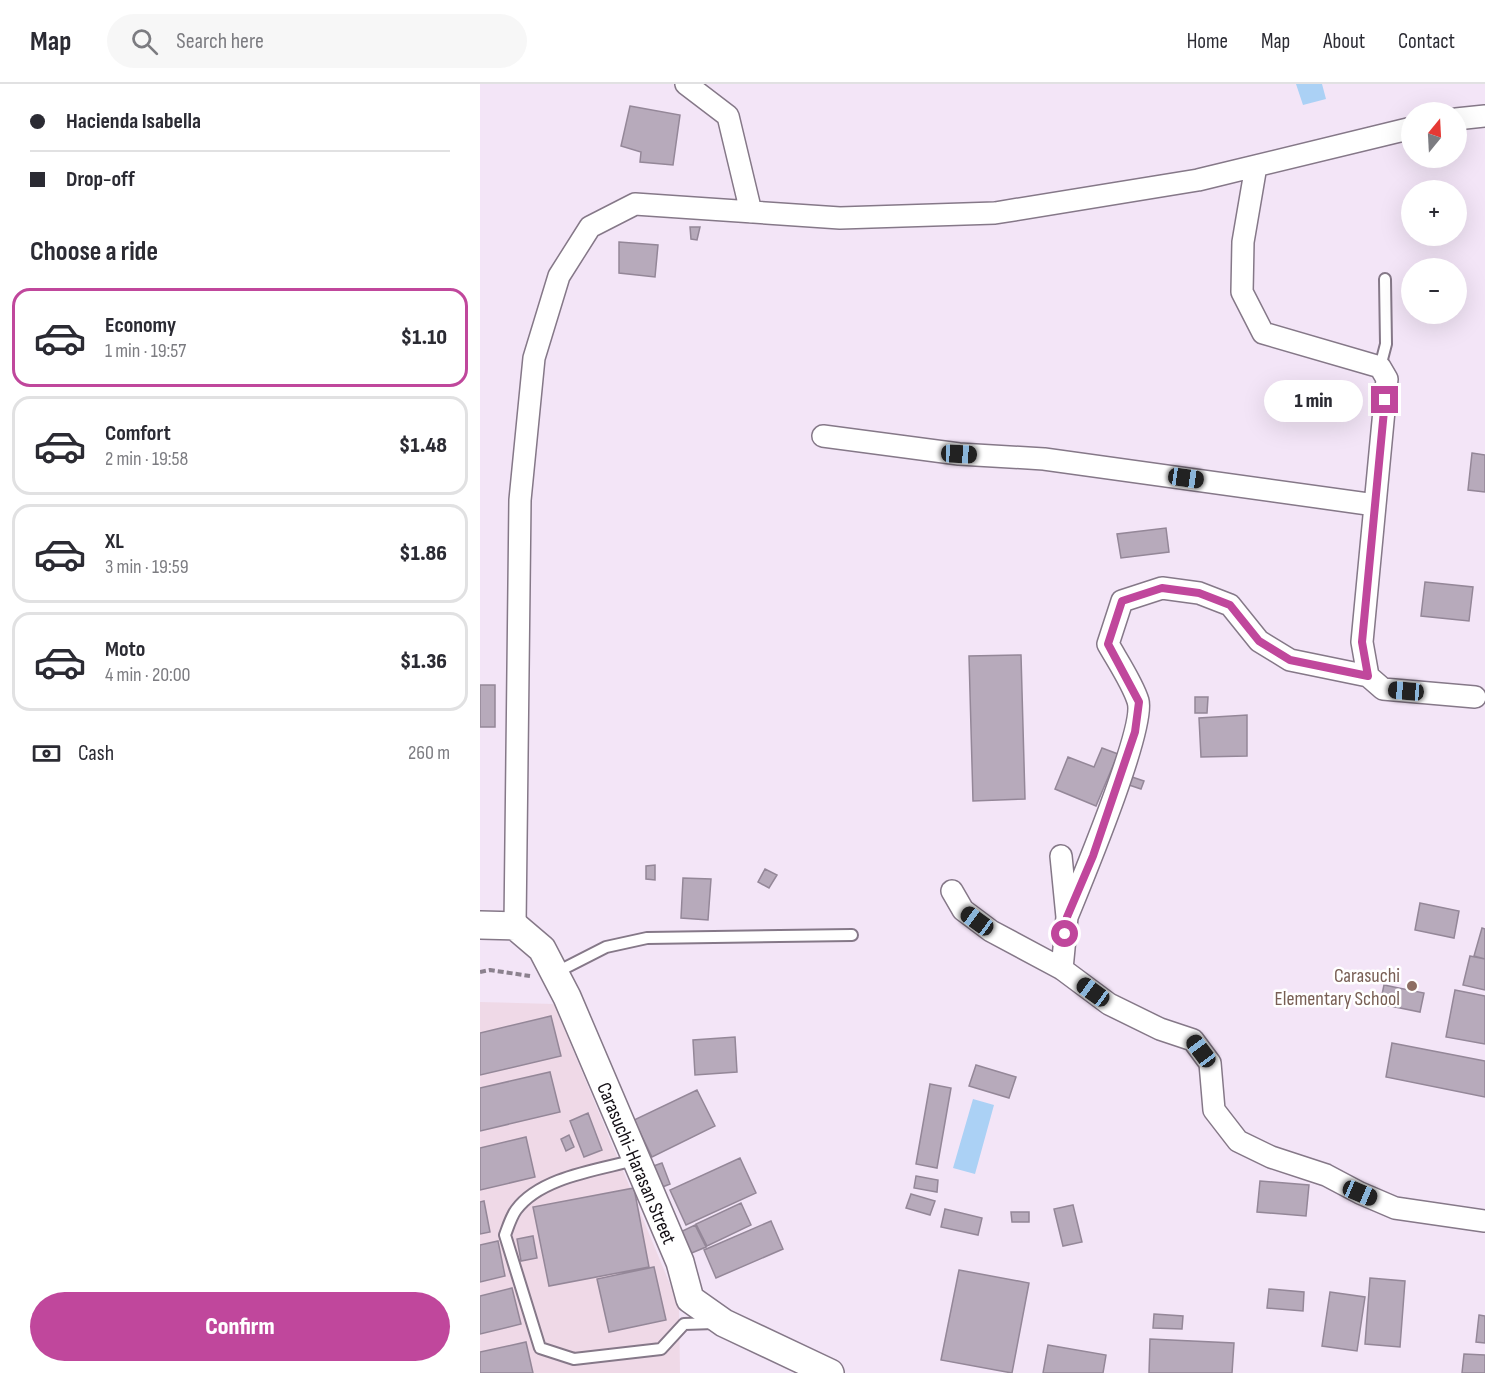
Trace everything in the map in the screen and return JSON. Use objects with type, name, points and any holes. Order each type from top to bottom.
[{"type":"street","points":[[686,84],[728,116],[751,212]]},
{"type":"street","points":[[1467,118],[1485,116]]},
{"type":"street","points":[[480,925],[515,926],[520,500],[534,358],[559,276],[590,227],[635,204],[840,219],[995,213],[1198,180],[1401,131]]},
{"type":"street","points":[[1256,166],[1243,242],[1242,292],[1263,333],[1380,368],[1387,379],[1362,642],[1368,676]]},
{"type":"street","points":[[823,436],[959,454],[1044,459],[1375,505]]},
{"type":"street","points":[[1067,917],[1093,856],[1135,732],[1139,702],[1108,644],[1122,601],[1162,588],[1199,593],[1230,605],[1259,641],[1290,660],[1368,676],[1383,689],[1480,698]]},
{"type":"street","points":[[1061,856],[1067,917],[1062,969]]},
{"type":"street","points":[[952,891],[963,910],[991,931],[1062,969],[1109,1004],[1160,1029],[1193,1040],[1210,1062],[1214,1110],[1238,1141],[1270,1157],[1326,1175],[1395,1208],[1485,1221]]},
{"type":"street","name":"Carasuchi-Harasan Street","points":[[515,926],[542,950],[567,997],[680,1262],[690,1299],[724,1323],[830,1373]]},
{"type":"lane","points":[[1380,368],[1386,344],[1384,279]]},
{"type":"lane","points":[[554,973],[606,947],[647,938],[852,935]]},
{"type":"lane","points":[[635,1160],[552,1182],[532,1194],[516,1210],[505,1235],[540,1348],[574,1359],[661,1350],[684,1324],[724,1323]]},
{"type":"path","points":[[480,972],[490,970],[528,975],[567,997]]},
{"type":"shaded area","points":[[480,1002],[554,1004],[679,1306],[680,1373],[480,1373]]},
{"type":"water","points":[[1296,84],[1322,84],[1326,99],[1303,105]]},
{"type":"water","points":[[973,1099],[994,1105],[975,1174],[953,1168]]},
{"type":"building","points":[[630,106],[680,115],[673,165],[640,162],[641,152],[621,146]]},
{"type":"building","points":[[690,227],[700,227],[697,240],[691,239]]},
{"type":"building","points":[[619,242],[658,245],[655,277],[619,273]]},
{"type":"building","points":[[1472,453],[1485,455],[1485,492],[1468,490]]},
{"type":"building","points":[[1166,528],[1169,552],[1121,558],[1117,534]]},
{"type":"building","points":[[1425,582],[1473,587],[1469,621],[1421,616]]},
{"type":"building","points":[[1021,655],[1025,799],[973,801],[969,656]]},
{"type":"building","points":[[480,685],[495,685],[495,727],[480,727]]},
{"type":"building","points":[[1195,697],[1208,697],[1207,713],[1195,713]]},
{"type":"building","points":[[1247,715],[1247,756],[1201,757],[1199,718]]},
{"type":"building","points":[[1102,748],[1118,754],[1096,806],[1055,789],[1068,757],[1094,767]]},
{"type":"building","points":[[1132,777],[1144,781],[1141,789],[1129,785]]},
{"type":"building","points":[[655,865],[655,880],[646,879],[646,866]]},
{"type":"building","points":[[765,869],[777,875],[769,888],[758,882]]},
{"type":"building","points":[[683,878],[711,879],[708,920],[681,918]]},
{"type":"building","points":[[1420,903],[1459,911],[1454,938],[1415,930]]},
{"type":"building","points":[[1482,928],[1485,929],[1485,959],[1474,956]]},
{"type":"building","points":[[1470,956],[1485,959],[1485,990],[1463,985]]},
{"type":"building","points":[[1384,985],[1424,993],[1420,1012],[1380,1004]]},
{"type":"building","points":[[1455,990],[1485,996],[1485,1044],[1446,1037]]},
{"type":"building","points":[[551,1016],[561,1056],[480,1075],[480,1033]]},
{"type":"building","points":[[735,1037],[737,1072],[695,1075],[693,1040]]},
{"type":"building","points":[[1392,1043],[1485,1061],[1485,1097],[1386,1077]]},
{"type":"building","points":[[976,1065],[1016,1077],[1009,1098],[969,1086]]},
{"type":"building","points":[[550,1072],[560,1112],[480,1131],[480,1088]]},
{"type":"building","points":[[930,1084],[951,1088],[937,1168],[916,1164]]},
{"type":"building","points":[[697,1090],[715,1126],[652,1157],[634,1120]]},
{"type":"building","points":[[588,1113],[602,1150],[584,1157],[570,1121]]},
{"type":"building","points":[[569,1135],[574,1147],[566,1151],[561,1139]]},
{"type":"building","points":[[526,1137],[535,1177],[480,1190],[480,1148]]},
{"type":"building","points":[[740,1158],[756,1193],[686,1225],[670,1190]]},
{"type":"building","points":[[662,1163],[670,1184],[650,1192],[642,1170]]},
{"type":"building","points":[[916,1176],[938,1180],[937,1192],[914,1188]]},
{"type":"building","points":[[1260,1181],[1309,1185],[1306,1216],[1257,1212]]},
{"type":"building","points":[[634,1188],[649,1267],[549,1286],[533,1207]]},
{"type":"building","points":[[911,1194],[935,1201],[930,1215],[906,1208]]},
{"type":"building","points":[[484,1201],[490,1232],[480,1234],[480,1202]]},
{"type":"building","points":[[741,1203],[751,1225],[707,1246],[696,1224]]},
{"type":"building","points":[[1073,1205],[1082,1242],[1063,1246],[1054,1209]]},
{"type":"building","points":[[945,1209],[982,1218],[978,1235],[941,1227]]},
{"type":"building","points":[[1011,1212],[1029,1212],[1029,1222],[1012,1222]]},
{"type":"building","points":[[771,1221],[783,1249],[716,1278],[704,1250]]},
{"type":"building","points":[[695,1225],[706,1247],[682,1257],[672,1236]]},
{"type":"building","points":[[533,1236],[537,1258],[521,1261],[517,1239]]},
{"type":"building","points":[[498,1241],[505,1276],[480,1282],[480,1245]]},
{"type":"building","points":[[654,1267],[666,1320],[609,1332],[597,1279]]},
{"type":"building","points":[[959,1270],[1029,1283],[1012,1373],[941,1360]]},
{"type":"building","points":[[1370,1278],[1405,1281],[1400,1347],[1365,1344]]},
{"type":"building","points":[[512,1288],[521,1324],[480,1334],[480,1296]]},
{"type":"building","points":[[1269,1289],[1304,1292],[1303,1311],[1267,1308]]},
{"type":"building","points":[[1330,1292],[1365,1297],[1357,1351],[1322,1346]]},
{"type":"building","points":[[1154,1314],[1183,1316],[1182,1329],[1153,1328]]},
{"type":"building","points":[[1479,1315],[1485,1316],[1485,1343],[1476,1342]]},
{"type":"building","points":[[1150,1339],[1234,1343],[1232,1373],[1149,1373]]},
{"type":"building","points":[[526,1342],[533,1373],[480,1373],[480,1352]]},
{"type":"building","points":[[1048,1345],[1106,1355],[1103,1373],[1043,1373]]},
{"type":"building","points":[[1464,1354],[1485,1355],[1485,1373],[1462,1373]]},
{"type":"place","name":"Carasuchi Elementary School","points":[[1412,986]]},
{"type":"route","points":[[1065,934],[1067,917],[1093,856],[1135,732],[1139,702],[1108,644],[1122,601],[1162,588],[1199,593],[1230,605],[1259,641],[1290,660],[1368,676],[1362,642],[1385,400]]}]
